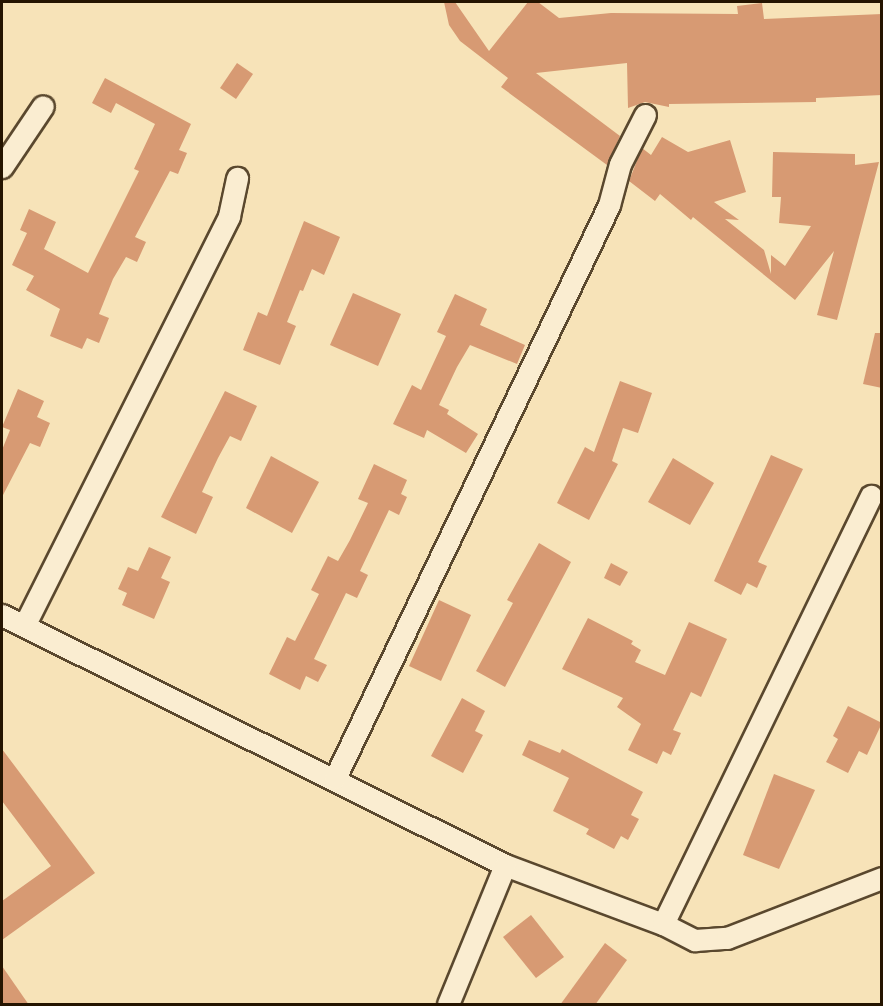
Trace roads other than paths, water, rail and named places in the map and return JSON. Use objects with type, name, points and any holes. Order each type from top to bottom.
[{"type":"street","points":[[2,167],[43,106]]},
{"type":"street","points":[[335,778],[604,216],[620,164],[645,115]]},
{"type":"street","points":[[25,624],[229,216],[237,178]]},
{"type":"street","points":[[663,924],[872,496]]},
{"type":"street","points":[[2,615],[25,624],[335,778],[505,865],[663,924],[695,940],[727,938],[882,878]]},
{"type":"street","points":[[448,1005],[505,865]]}]
